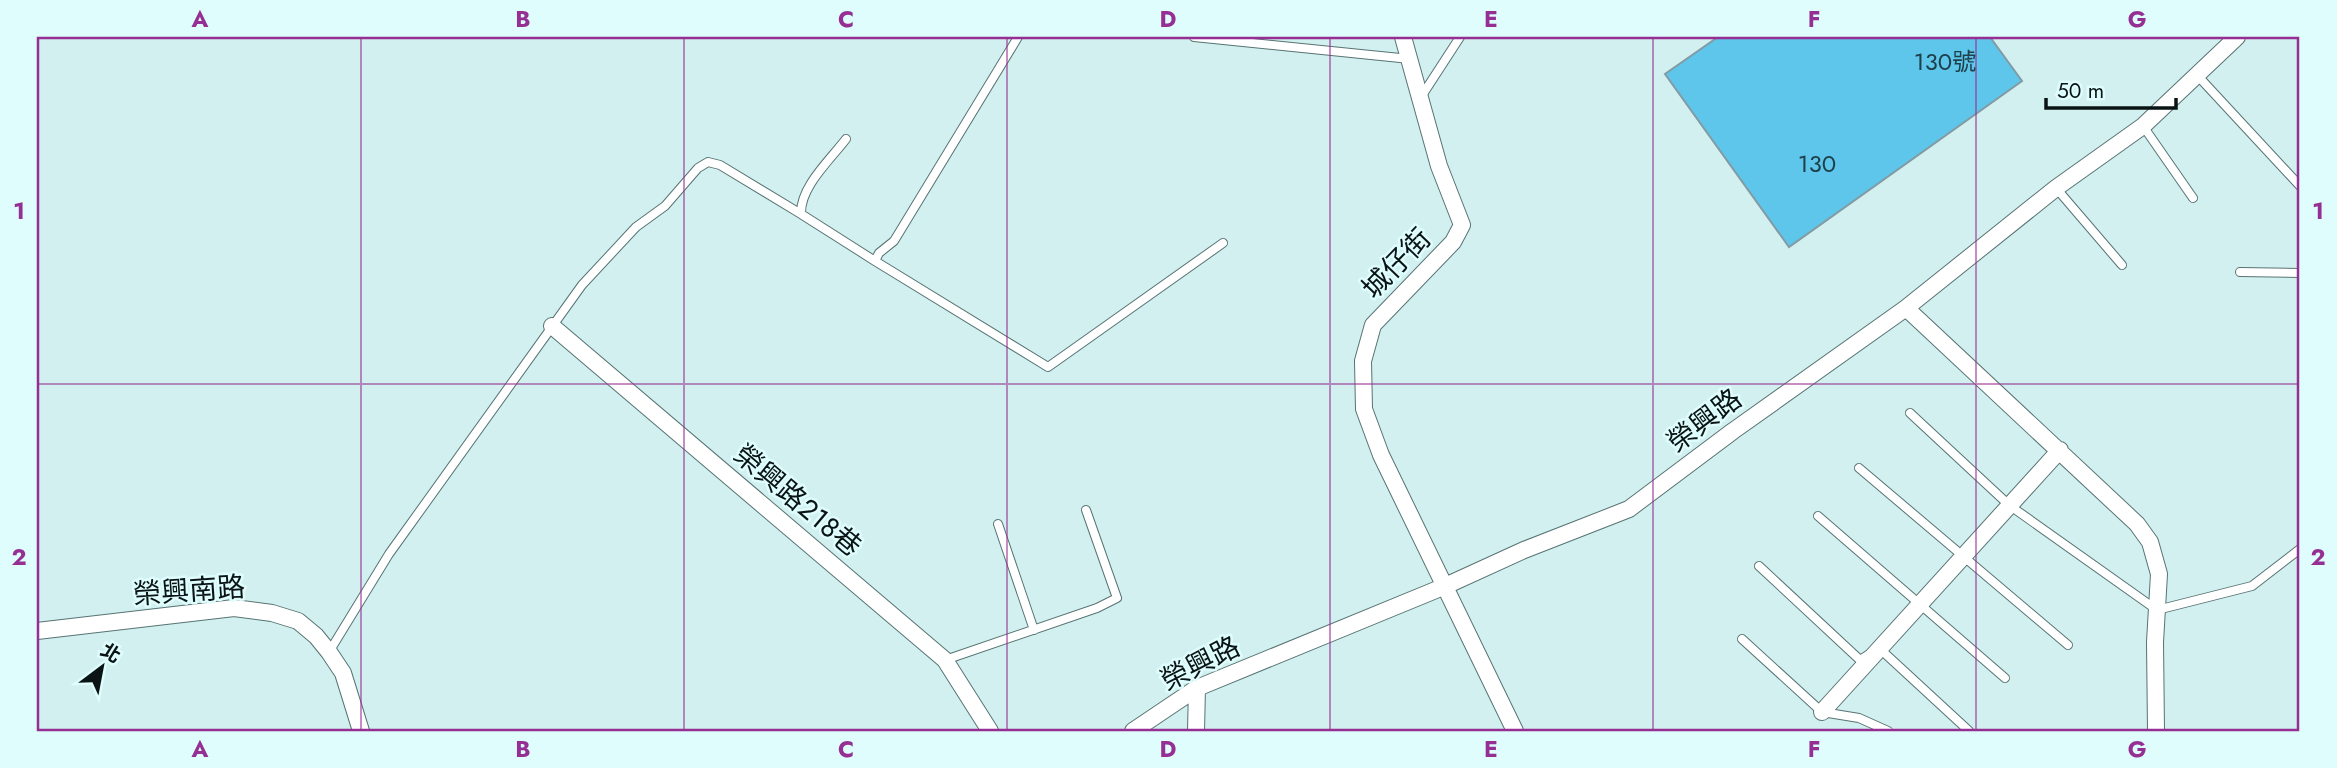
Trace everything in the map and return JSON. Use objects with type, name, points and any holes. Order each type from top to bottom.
[{"type":"street","name":"城仔街","points":[[1403,37],[1439,166],[1462,225],[1453,242],[1373,325],[1363,361],[1364,409],[1381,455],[1443,587]]},
{"type":"street","name":"榮興路","points":[[1133,731],[1196,688],[1443,587],[1524,550],[1629,509],[1906,308],[2056,188],[2143,126],[2238,37]]},
{"type":"street","points":[[1906,308],[2060,450],[2137,524],[2150,542],[2159,574],[2156,731]]},
{"type":"street","name":"榮興路218巷","points":[[552,326],[945,660],[990,731]]},
{"type":"street","points":[[1822,712],[2060,450]]},
{"type":"street","points":[[1443,587],[1515,731]]},
{"type":"street","name":"榮興南路","points":[[37,631],[234,608],[272,613],[298,621],[316,636],[343,673],[360,731]]},
{"type":"street","points":[[1196,688],[1196,731]]},
{"type":"lane","points":[[875,261],[879,253],[894,241],[1018,37]]},
{"type":"lane","points":[[1194,37],[1415,81],[1460,37]]},
{"type":"lane","points":[[2197,74],[2300,186]]},
{"type":"lane","points":[[2143,126],[2193,198]]},
{"type":"lane","points":[[800,215],[800,206],[810,185],[846,139]]},
{"type":"lane","points":[[329,652],[389,554],[582,285],[636,227],[665,206],[698,168],[708,162],[720,165],[1048,367],[1223,243]]},
{"type":"lane","points":[[2056,188],[2122,265]]},
{"type":"lane","points":[[2240,272],[2300,273]]},
{"type":"lane","points":[[1910,413],[2009,505],[2157,610],[2252,586],[2300,549]]},
{"type":"lane","points":[[1859,468],[2068,645]]},
{"type":"lane","points":[[945,660],[1097,608],[1117,598],[1086,510]]},
{"type":"lane","points":[[1818,516],[2005,678]]},
{"type":"lane","points":[[998,524],[1034,630]]},
{"type":"lane","points":[[1759,566],[1860,660],[1879,648],[1969,731]]},
{"type":"lane","points":[[1742,639],[1822,712],[1858,718],[1888,731]]},
{"type":"building","points":[[1718,37],[1990,37],[2022,81],[1789,247],[1665,74]]}]
